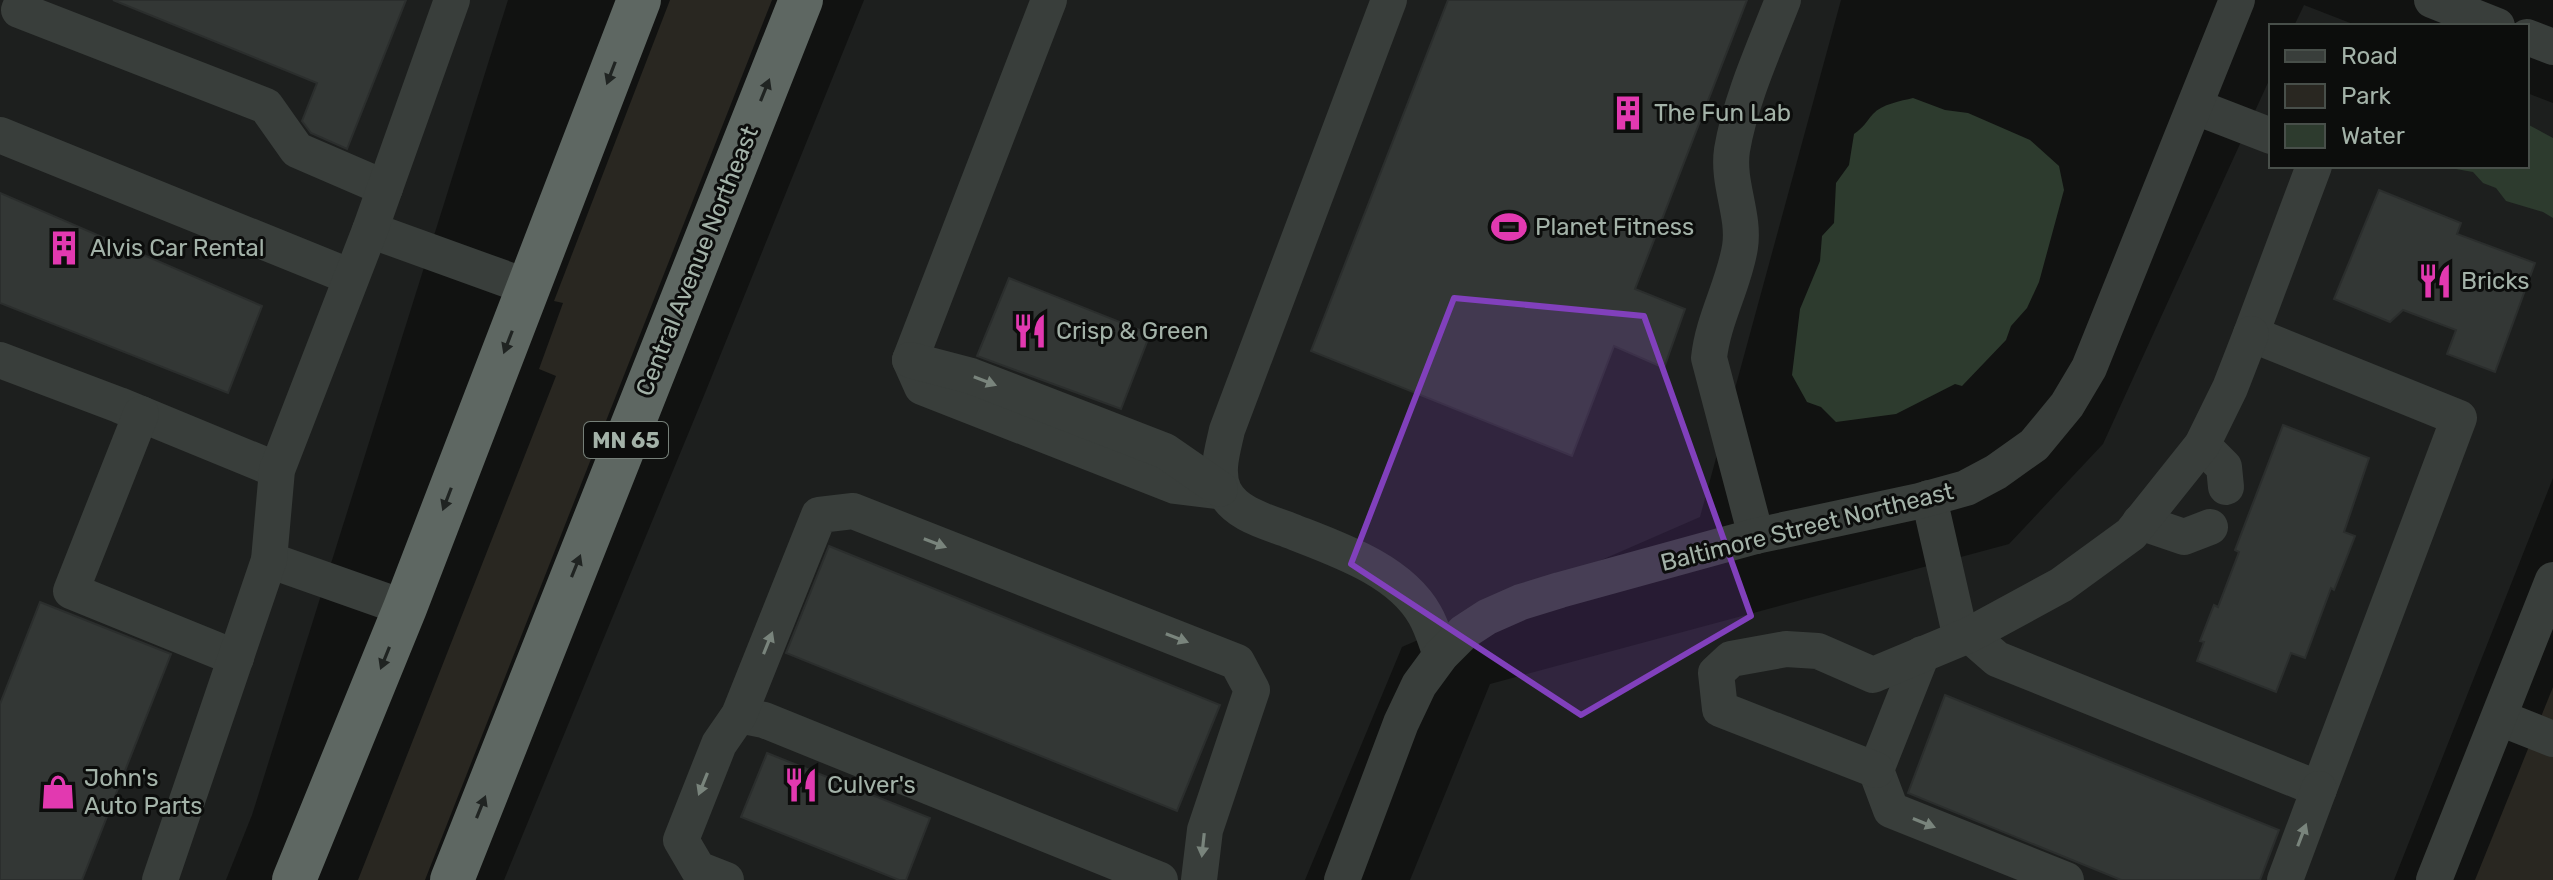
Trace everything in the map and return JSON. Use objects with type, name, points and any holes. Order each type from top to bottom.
[{"type":"highway","points":[[294,880],[405,608],[639,0]]},
{"type":"highway","name":"Central Avenue Northeast","points":[[452,880],[801,0]]},
{"type":"street","points":[[23,0],[19,10],[266,106],[297,150],[385,188]]},
{"type":"street","points":[[160,880],[269,560],[277,470],[370,230],[452,0]]},
{"type":"street","points":[[1049,0],[910,360],[922,387],[1175,486],[1224,492]]},
{"type":"street","points":[[1389,0],[1227,430],[1220,476],[1224,492],[1253,517],[1385,574],[1409,594],[1425,614],[1441,655]]},
{"type":"street","points":[[1756,536],[1709,358],[1712,331],[1737,265],[1742,235],[1733,186],[1732,151],[1752,82],[1783,0]]},
{"type":"street","name":"Baltimore Street Northeast","points":[[1342,880],[1401,723],[1419,685],[1441,655],[1464,632],[1487,617],[1521,602],[1756,536],[1966,488],[1996,472],[2034,445],[2067,405],[2089,368],[2237,0]]},
{"type":"street","points":[[2432,0],[2492,24]]},
{"type":"street","points":[[2529,38],[2553,47]]},
{"type":"street","points":[[2196,107],[2269,135]]},
{"type":"street","points":[[0,135],[351,277]]},
{"type":"street","points":[[1876,770],[1720,709],[1716,673],[1731,659],[1786,649],[1818,651],[1873,675],[1969,635],[2061,585],[2131,534],[2202,445],[2230,388],[2313,168]]},
{"type":"street","points":[[370,230],[528,287]]},
{"type":"street","points":[[2251,334],[2459,418],[2285,880]]},
{"type":"street","points":[[0,360],[277,470]]},
{"type":"street","points":[[141,414],[71,591],[236,658]]},
{"type":"street","points":[[2202,445],[2224,467],[2226,487]]},
{"type":"street","points":[[1929,498],[1958,625],[1997,659],[2319,789]]},
{"type":"street","points":[[712,874],[681,840],[719,744],[739,715],[819,515],[853,511],[1237,662],[1252,690],[1205,830],[1199,880]]},
{"type":"street","points":[[2140,522],[2184,537],[2210,527]]},
{"type":"street","points":[[269,560],[405,608]]},
{"type":"street","points":[[2434,880],[2553,580]]},
{"type":"street","points":[[1922,654],[1876,770],[1891,810],[2066,880]]},
{"type":"street","points":[[739,715],[764,720],[1160,880]]},
{"type":"street","points":[[2500,718],[2553,739]]},
{"type":"highlighted area","points":[[1454,298],[1644,316],[1751,616],[1581,715],[1351,564]]},
{"type":"shaded area","points":[[0,0],[508,0],[252,815],[226,880],[0,880]]},
{"type":"shaded area","points":[[864,0],[1841,0],[1700,517],[1402,647],[1305,880],[504,880]]},
{"type":"shaded area","points":[[2304,5],[2353,24],[2295,24]]},
{"type":"shaded area","points":[[2269,80],[2269,168],[2529,168],[2529,94],[2553,103],[2553,478],[2394,880],[1410,880],[1490,684],[2009,544],[2103,444]]},
{"type":"green space","points":[[670,0],[772,0],[425,880],[358,880],[556,376],[539,369],[563,303],[554,301]]},
{"type":"green space","points":[[2553,687],[2553,880],[2475,880]]},
{"type":"water","points":[[1913,98],[1945,110],[1968,113],[2030,140],[2059,166],[2064,190],[2039,282],[2027,308],[2011,326],[2006,340],[1962,386],[1955,384],[1896,414],[1836,422],[1821,407],[1807,402],[1792,375],[1800,309],[1820,261],[1822,236],[1834,223],[1836,183],[1849,165],[1854,134],[1881,108]]},
{"type":"water","points":[[2529,125],[2553,138],[2553,218],[2506,201],[2496,188],[2483,183],[2473,172],[2450,168],[2529,168]]},
{"type":"building","points":[[113,0],[406,0],[347,149],[311,133],[302,121],[317,83]]},
{"type":"building","name":"Planet Fitness","points":[[1448,0],[1747,0],[1635,289],[1685,309],[1664,368],[1614,346],[1572,456],[1311,351]]},
{"type":"building","name":"Bricks","points":[[2379,190],[2461,223],[2457,234],[2535,263],[2495,372],[2447,354],[2456,330],[2403,310],[2390,322],[2334,299]]},
{"type":"building","name":"Alvis Car Rental","points":[[0,193],[262,306],[228,393],[0,303]]},
{"type":"building","points":[[1009,278],[1150,334],[1121,409],[977,356]]},
{"type":"building","points":[[2283,425],[2369,458],[2344,532],[2355,536],[2334,590],[2331,588],[2305,658],[2291,653],[2276,692],[2197,661],[2204,642],[2200,641],[2214,605],[2218,607],[2239,552],[2235,550]]},
{"type":"building","points":[[829,546],[1220,705],[1177,811],[786,653]]},
{"type":"building","name":"John's Auto Parts","points":[[40,602],[171,654],[82,880],[0,880],[0,704]]},
{"type":"building","points":[[1945,695],[2279,830],[2260,880],[2121,880],[1908,793]]},
{"type":"building","name":"Culver's","points":[[767,753],[930,818],[906,880],[899,880],[741,817]]},
{"type":"place","name":"The Fun Lab","points":[[1628,113]]},
{"type":"place","name":"Planet Fitness","points":[[1509,227]]},
{"type":"place","name":"Alvis Car Rental","points":[[64,248]]},
{"type":"place","name":"Bricks","points":[[2435,281]]},
{"type":"place","name":"Crisp & Green","points":[[1030,331]]},
{"type":"place","name":"Culver's","points":[[801,785]]},
{"type":"place","name":"John's Auto Parts","points":[[58,792]]}]
